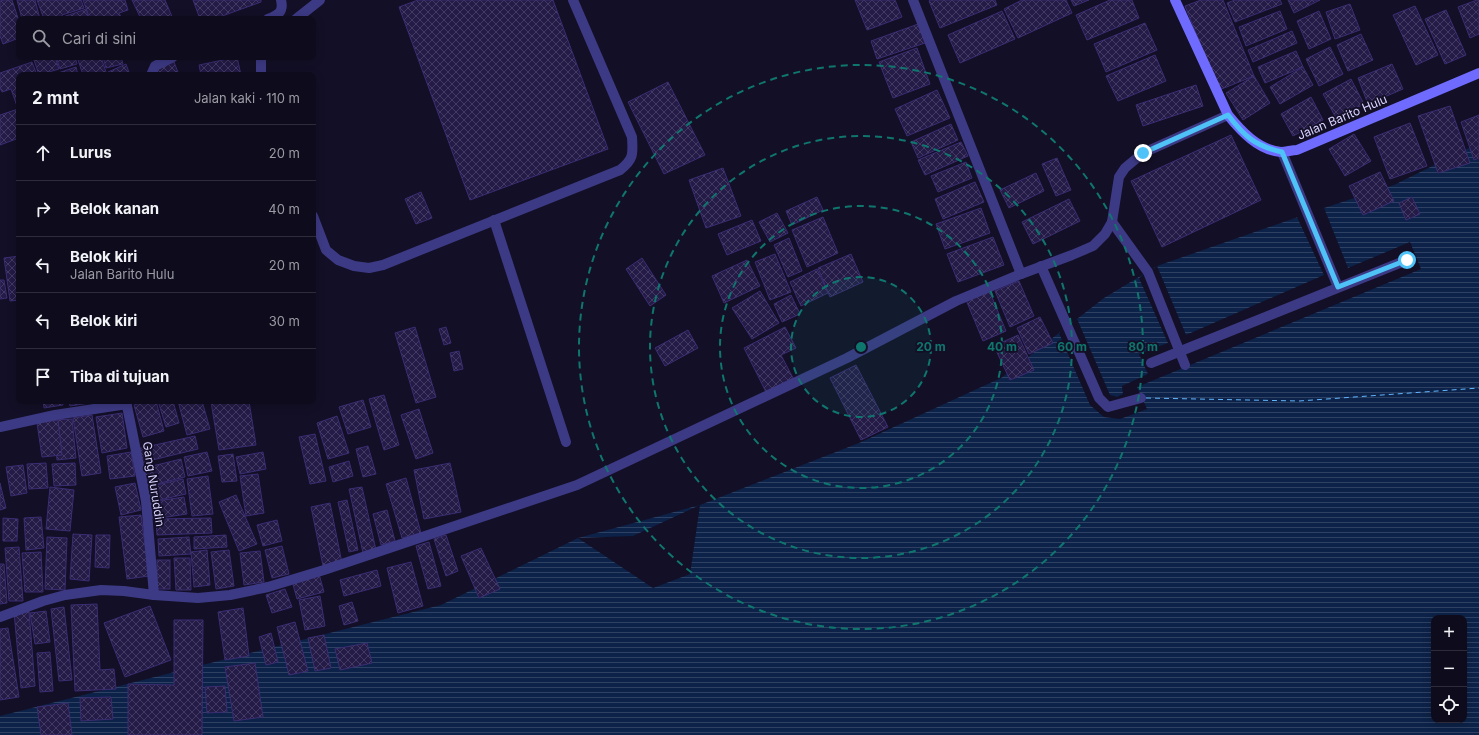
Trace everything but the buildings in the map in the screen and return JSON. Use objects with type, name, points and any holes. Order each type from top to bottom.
[{"type":"street","points":[[276,16],[283,6],[281,0]]},
{"type":"street","points":[[300,16],[320,0]]},
{"type":"street","points":[[316,224],[326,250],[338,260],[354,266],[369,268],[383,265],[620,170],[629,163],[633,153],[632,136],[573,0]]},
{"type":"street","points":[[913,0],[1021,274]]},
{"type":"street","name":"Jalan Barito Hulu","points":[[1175,0],[1228,115],[1251,139],[1266,148],[1282,152],[1297,150],[1327,138],[1479,73]]},
{"type":"street","points":[[152,72],[155,66],[167,60]]},
{"type":"street","points":[[261,60],[261,72]]},
{"type":"street","points":[[0,617],[43,601],[82,592],[101,590],[124,591],[198,598],[230,595],[268,587],[324,570],[577,485],[847,358],[956,301],[1092,246],[1105,234],[1112,222],[1119,177],[1125,168],[1148,150],[1228,115]]},
{"type":"street","points":[[1282,152],[1338,287]]},
{"type":"street","points":[[494,220],[566,442]]},
{"type":"street","points":[[1112,222],[1148,272],[1186,366]]},
{"type":"street","points":[[1151,363],[1407,260]]},
{"type":"street","points":[[1040,266],[1099,398],[1108,407],[1141,398]]},
{"type":"street","points":[[0,427],[55,415],[120,404]]},
{"type":"street","name":"Gang Nuruddin","points":[[126,404],[146,501],[154,595]]},
{"type":"water","points":[[1479,143],[1479,735],[0,735],[0,716],[441,605],[578,538],[700,505],[859,443],[1001,378],[1104,298],[1157,266],[1394,185]]},
{"type":"pier","points":[[1324,208],[1348,268],[1410,242],[1421,269],[1137,387],[1147,409],[1120,419],[1104,417],[1090,405],[1059,333],[1077,319],[1110,395],[1117,397],[1123,394],[1122,386],[1148,374],[1139,354],[1168,343],[1139,278],[1157,266],[1186,335],[1324,275],[1297,217]]},
{"type":"pier","points":[[700,505],[690,574],[653,588],[578,538],[633,536]]},
{"type":"ferry route","points":[[1146,398],[1299,401],[1479,388]]},
{"type":"route","points":[[1143,153],[1228,115],[1251,139],[1266,148],[1282,152],[1338,287],[1407,260]]}]
